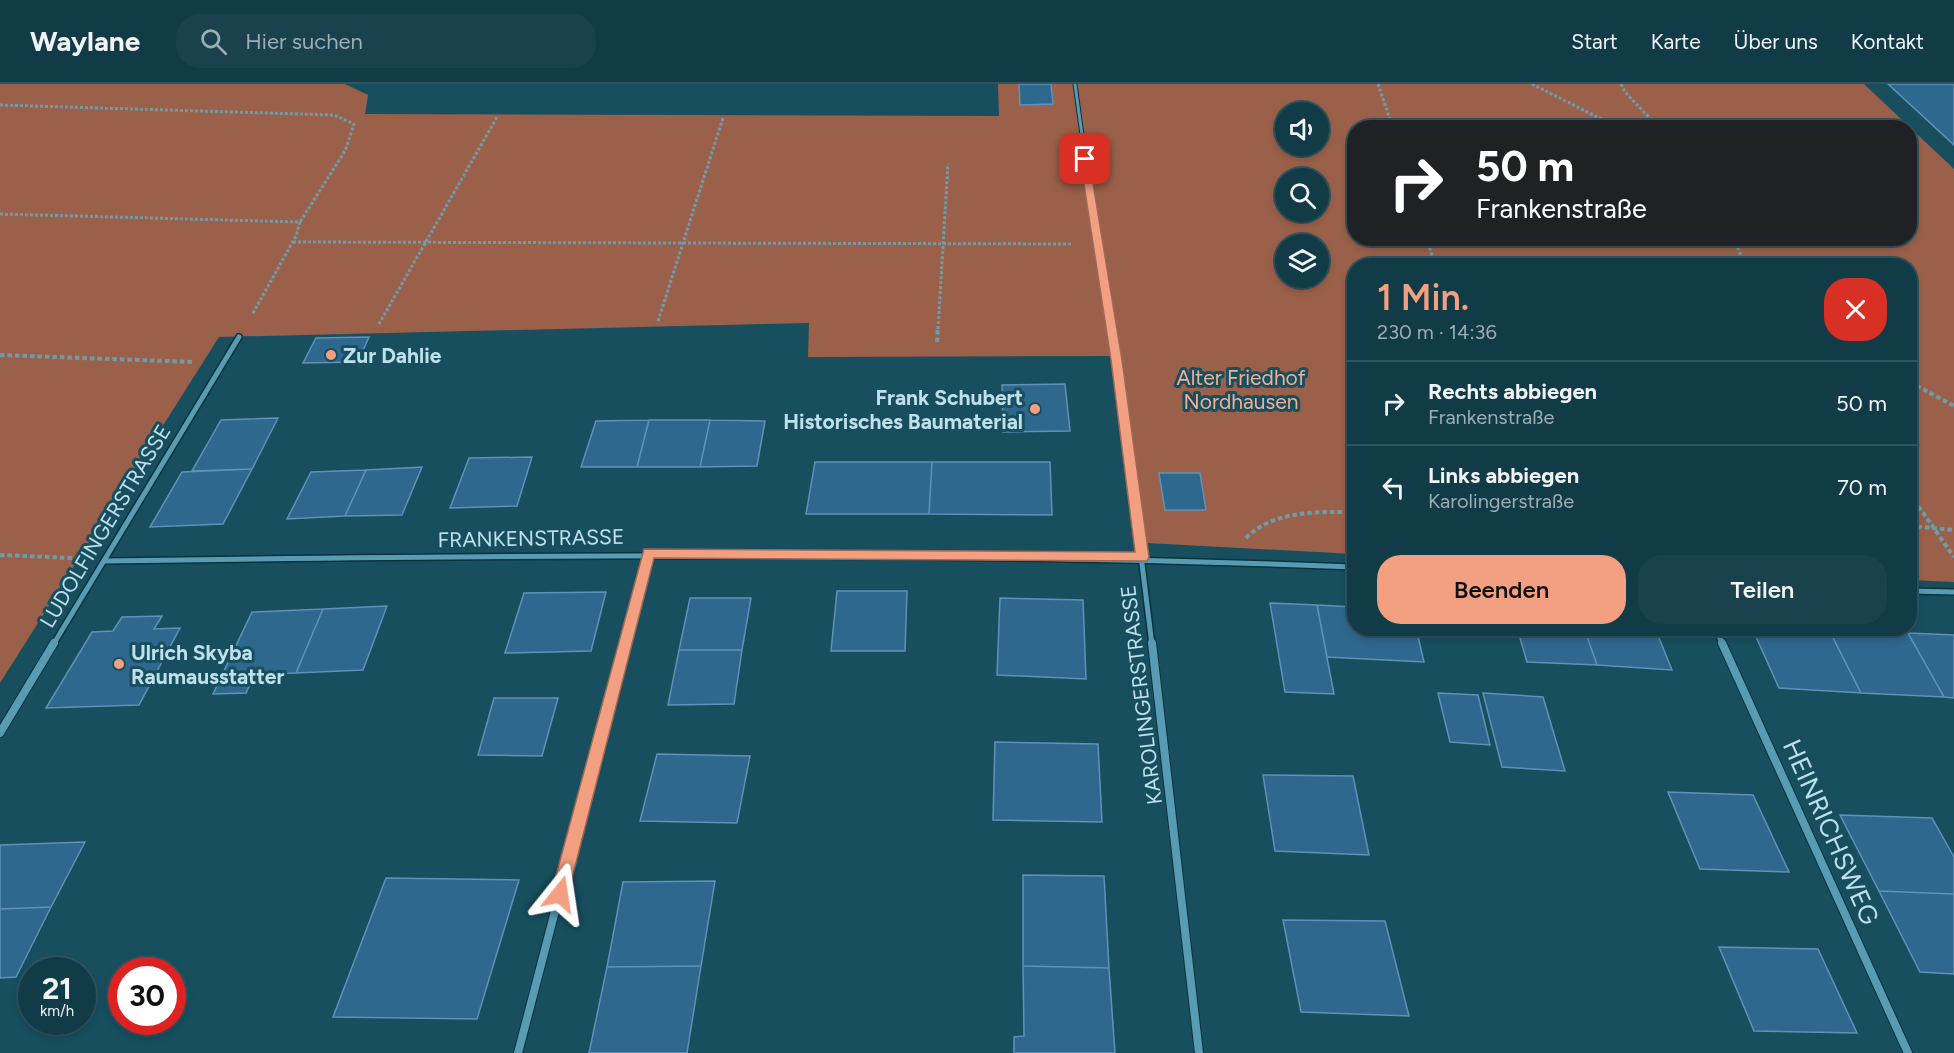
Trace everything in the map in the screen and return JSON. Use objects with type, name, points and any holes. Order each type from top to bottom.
[{"type":"street","name":"LUDOLFINGERSTRASSE","points":[[0,733],[239,337]]},
{"type":"street","name":"KAROLINGERSTRASSE","points":[[1117,360],[1199,1053]]},
{"type":"street","name":"FRANKENSTRASSE","points":[[104,561],[648,553],[1142,557],[1347,567]]},
{"type":"street","points":[[518,1053],[648,553]]},
{"type":"street","points":[[1917,591],[1954,592]]},
{"type":"street","name":"HEINRICHSWEG","points":[[1719,636],[1908,1053]]},
{"type":"lane","name":"KAROLINGERSTRASSE","points":[[1075,84],[1097,244],[1117,360]]},
{"type":"path","points":[[1378,84],[1390,120]]},
{"type":"path","points":[[1532,84],[1603,120]]},
{"type":"path","points":[[1621,84],[1625,92],[1651,120]]},
{"type":"path","points":[[0,105],[334,115],[354,124],[345,151],[300,222],[293,242],[239,337]]},
{"type":"path","points":[[379,324],[497,117]]},
{"type":"path","points":[[658,321],[723,118]]},
{"type":"path","points":[[937,342],[948,164]]},
{"type":"path","points":[[0,214],[300,222]]},
{"type":"path","points":[[293,242],[1097,244]]},
{"type":"path","points":[[0,355],[222,363]]},
{"type":"path","points":[[1917,386],[1954,406]]},
{"type":"path","points":[[1917,504],[1954,557]]},
{"type":"path","points":[[1230,561],[1252,529],[1296,513],[1347,512]]},
{"type":"path","points":[[1917,527],[1954,530]]},
{"type":"path","points":[[0,555],[104,561]]},
{"type":"green space","name":"Alter Friedhof Nordhausen","points":[[0,84],[345,84],[368,95],[365,114],[999,116],[998,84],[1864,84],[1902,120],[1347,120],[1347,246],[1917,246],[1917,134],[1954,169],[1954,582],[1917,580],[1917,258],[1347,258],[1347,554],[1147,543],[1121,356],[808,357],[809,323],[219,337],[0,683]]},
{"type":"building","points":[[1019,84],[1051,84],[1053,104],[1020,105]]},
{"type":"building","points":[[1888,84],[1954,84],[1954,145]]},
{"type":"building","points":[[369,337],[358,362],[303,363],[316,338]]},
{"type":"building","points":[[1065,384],[1070,431],[1003,432],[1002,385]]},
{"type":"building","points":[[278,418],[252,469],[192,471],[221,420]]},
{"type":"building","points":[[649,420],[710,420],[700,467],[637,467]]},
{"type":"building","points":[[649,420],[637,467],[581,467],[596,421]]},
{"type":"building","points":[[710,420],[765,421],[757,466],[700,467]]},
{"type":"building","points":[[532,457],[517,506],[450,508],[469,458]]},
{"type":"building","points":[[815,462],[932,462],[929,514],[806,514]]},
{"type":"building","points":[[932,462],[1050,462],[1052,515],[929,514]]},
{"type":"building","points":[[422,467],[402,515],[345,516],[366,470]]},
{"type":"building","points":[[252,469],[223,524],[150,527],[182,472]]},
{"type":"building","points":[[366,470],[345,516],[287,519],[311,472]]},
{"type":"building","points":[[1159,473],[1200,473],[1206,510],[1165,510]]},
{"type":"building","points":[[837,591],[907,591],[905,651],[831,651]]},
{"type":"building","points":[[606,592],[591,651],[505,653],[524,593]]},
{"type":"building","points":[[690,598],[751,598],[742,650],[679,650]]},
{"type":"building","points":[[1000,598],[1083,600],[1086,679],[997,675]]},
{"type":"building","points":[[1270,603],[1317,605],[1334,694],[1285,692]]},
{"type":"building","points":[[1317,605],[1347,607],[1347,636],[1418,636],[1424,662],[1327,657]]},
{"type":"building","points":[[387,606],[363,670],[296,673],[323,609]]},
{"type":"building","points":[[323,609],[296,673],[255,674],[246,693],[213,694],[252,612]]},
{"type":"building","points":[[162,616],[154,629],[180,628],[139,705],[46,708],[92,632],[113,631],[122,617]]},
{"type":"building","points":[[1917,633],[1954,635],[1954,698],[1944,697],[1910,636],[1917,636]]},
{"type":"building","points":[[1519,636],[1587,636],[1597,665],[1527,662]]},
{"type":"building","points":[[1587,636],[1658,636],[1672,670],[1597,665]]},
{"type":"building","points":[[1756,636],[1832,636],[1861,693],[1779,688]]},
{"type":"building","points":[[1832,636],[1910,636],[1944,697],[1861,693]]},
{"type":"building","points":[[679,650],[742,650],[734,704],[668,705]]},
{"type":"building","points":[[1438,693],[1478,695],[1490,745],[1450,742]]},
{"type":"building","points":[[1483,693],[1543,697],[1565,771],[1502,767]]},
{"type":"building","points":[[494,698],[558,698],[542,756],[478,755]]},
{"type":"building","points":[[995,742],[1098,744],[1102,822],[993,820]]},
{"type":"building","points":[[657,754],[750,756],[737,823],[640,821]]},
{"type":"building","points":[[1263,775],[1353,776],[1369,855],[1275,851]]},
{"type":"building","points":[[1668,792],[1753,795],[1789,872],[1700,869]]},
{"type":"building","points":[[1840,815],[1932,818],[1954,857],[1954,894],[1879,891]]},
{"type":"building","points":[[85,842],[51,907],[0,909],[0,845]]},
{"type":"building","points":[[1023,875],[1104,876],[1109,968],[1023,966]]},
{"type":"building","points":[[386,878],[519,880],[477,1019],[333,1017]]},
{"type":"building","points":[[715,881],[701,966],[607,967],[623,882]]},
{"type":"building","points":[[1879,891],[1954,894],[1954,974],[1920,972]]},
{"type":"building","points":[[51,907],[26,957],[18,957],[16,977],[0,978],[0,909]]},
{"type":"building","points":[[1283,920],[1385,921],[1409,1016],[1301,1012]]},
{"type":"building","points":[[1719,947],[1818,949],[1857,1033],[1754,1031]]},
{"type":"building","points":[[701,966],[687,1053],[589,1053],[607,967]]},
{"type":"building","points":[[1023,966],[1109,968],[1115,1053],[1014,1053],[1014,1037],[1024,1036]]},
{"type":"place","name":"Zur Dahlie","points":[[331,355]]},
{"type":"place","name":"Frank Schubert Historisches Baumaterial","points":[[1035,409]]},
{"type":"place","name":"Ulrich Skyba Raumausstatter","points":[[119,664]]},
{"type":"route","points":[[560,894],[648,553],[1142,557],[1117,360],[1085,159]]}]
